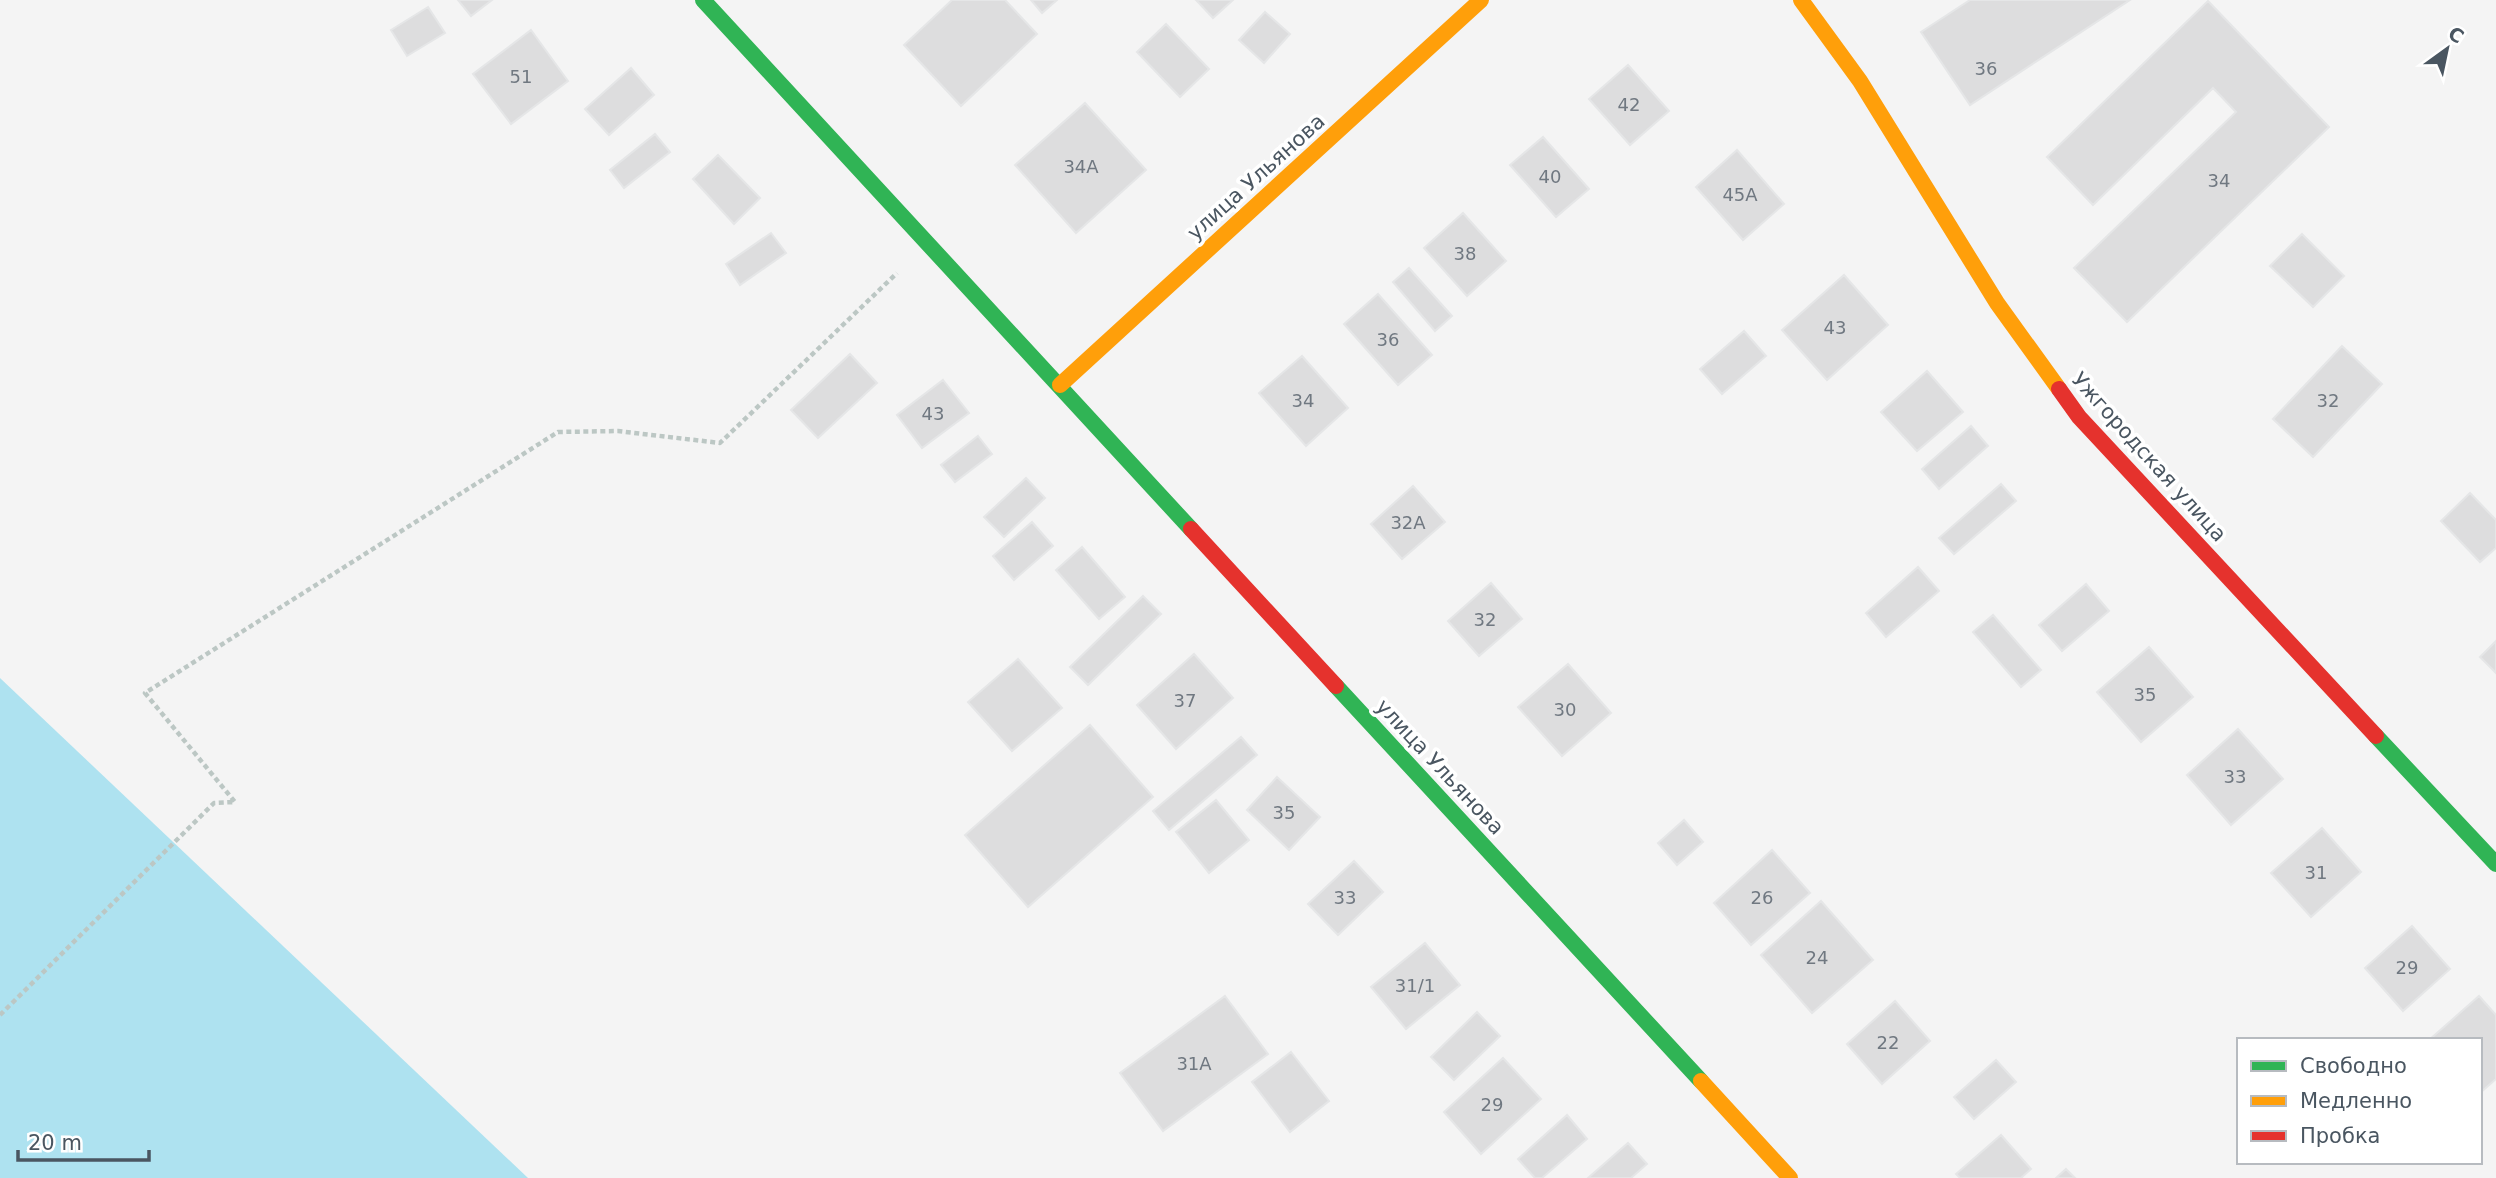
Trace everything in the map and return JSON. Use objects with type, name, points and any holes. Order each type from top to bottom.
[{"type":"street","name":"улица Ульянова","points":[[703,0],[1790,1178]]},
{"type":"street","name":"улица Ульянова","points":[[1060,385],[1481,0]]},
{"type":"street","name":"Ужгородская улица","points":[[1801,0],[1860,81],[1997,303],[2079,417],[2496,864]]},
{"type":"path","points":[[0,1015],[214,803],[235,802],[145,693],[558,432],[618,430],[720,443],[927,244]]},
{"type":"water","points":[[0,678],[528,1178],[0,1178]]},
{"type":"building","points":[[458,0],[492,0],[471,16]]},
{"type":"building","points":[[952,0],[1005,0],[1037,34],[961,106],[904,45]]},
{"type":"building","points":[[1031,0],[1057,0],[1042,13]]},
{"type":"building","points":[[1196,0],[1233,0],[1213,18]]},
{"type":"building","points":[[1970,0],[2130,0],[1970,105],[1921,32]]},
{"type":"building","points":[[2208,1],[2329,127],[2127,322],[2074,268],[2236,112],[2213,88],[2093,205],[2047,157]]},
{"type":"building","points":[[428,7],[445,33],[407,56],[391,30]]},
{"type":"building","points":[[1265,12],[1290,34],[1264,63],[1239,40]]},
{"type":"building","points":[[1166,24],[1209,69],[1180,97],[1137,52]]},
{"type":"building","points":[[531,30],[568,81],[511,124],[473,74]]},
{"type":"building","points":[[1628,65],[1669,111],[1630,145],[1589,99]]},
{"type":"building","points":[[631,68],[654,95],[609,135],[585,109]]},
{"type":"building","points":[[1085,103],[1146,170],[1076,233],[1015,165]]},
{"type":"building","points":[[655,134],[670,152],[624,188],[610,170]]},
{"type":"building","points":[[1543,137],[1589,189],[1556,217],[1510,165]]},
{"type":"building","points":[[1737,150],[1784,204],[1743,240],[1696,187]]},
{"type":"building","points":[[718,155],[760,198],[734,224],[693,179]]},
{"type":"building","points":[[1463,213],[1506,261],[1467,296],[1424,248]]},
{"type":"building","points":[[771,233],[786,253],[740,285],[726,264]]},
{"type":"building","points":[[2302,234],[2344,276],[2313,307],[2270,266]]},
{"type":"building","points":[[1409,268],[1452,316],[1435,331],[1393,282]]},
{"type":"building","points":[[1844,275],[1888,325],[1827,380],[1782,330]]},
{"type":"building","points":[[1378,294],[1432,355],[1398,385],[1344,324]]},
{"type":"building","points":[[1744,331],[1766,356],[1722,394],[1700,369]]},
{"type":"building","points":[[2342,346],[2382,384],[2313,457],[2273,419]]},
{"type":"building","points":[[850,354],[877,383],[818,438],[791,410]]},
{"type":"building","points":[[1302,356],[1348,408],[1306,446],[1259,393]]},
{"type":"building","points":[[1927,371],[1963,412],[1917,451],[1881,412]]},
{"type":"building","points":[[943,380],[969,413],[922,448],[897,415]]},
{"type":"building","points":[[1971,426],[1988,446],[1939,489],[1922,469]]},
{"type":"building","points":[[978,436],[992,454],[955,482],[941,465]]},
{"type":"building","points":[[1026,478],[1045,498],[1004,537],[984,517]]},
{"type":"building","points":[[2001,484],[2016,501],[1954,554],[1939,538]]},
{"type":"building","points":[[1413,486],[1445,522],[1402,559],[1371,524]]},
{"type":"building","points":[[2470,493],[2496,520],[2496,548],[2480,562],[2441,521]]},
{"type":"building","points":[[1032,522],[1053,546],[1014,580],[993,556]]},
{"type":"building","points":[[1082,547],[1125,597],[1099,619],[1056,570]]},
{"type":"building","points":[[1918,567],[1939,591],[1886,637],[1866,613]]},
{"type":"building","points":[[1491,583],[1522,619],[1479,656],[1448,621]]},
{"type":"building","points":[[2086,584],[2109,611],[2062,651],[2039,625]]},
{"type":"building","points":[[1143,596],[1161,614],[1088,685],[1070,667]]},
{"type":"building","points":[[1993,615],[2041,670],[2021,687],[1973,632]]},
{"type":"building","points":[[2496,641],[2496,673],[2480,657]]},
{"type":"building","points":[[2149,647],[2193,697],[2141,742],[2097,692]]},
{"type":"building","points":[[1194,654],[1233,698],[1176,749],[1137,705]]},
{"type":"building","points":[[1018,659],[1062,708],[1012,751],[968,702]]},
{"type":"building","points":[[1568,664],[1611,713],[1562,756],[1518,707]]},
{"type":"building","points":[[1090,725],[1153,797],[1028,907],[965,835]]},
{"type":"building","points":[[2238,729],[2283,779],[2231,825],[2187,775]]},
{"type":"building","points":[[1241,737],[1257,755],[1169,830],[1153,811]]},
{"type":"building","points":[[1277,777],[1320,817],[1289,850],[1247,810]]},
{"type":"building","points":[[1216,800],[1249,840],[1209,873],[1176,832]]},
{"type":"building","points":[[1684,820],[1703,842],[1677,865],[1658,843]]},
{"type":"building","points":[[2322,828],[2361,872],[2311,917],[2271,873]]},
{"type":"building","points":[[1772,850],[1810,893],[1751,945],[1714,903]]},
{"type":"building","points":[[1354,861],[1383,892],[1338,935],[1308,904]]},
{"type":"building","points":[[1821,901],[1873,960],[1812,1013],[1761,955]]},
{"type":"building","points":[[2412,926],[2450,969],[2403,1011],[2365,968]]},
{"type":"building","points":[[1425,943],[1460,985],[1406,1029],[1371,987]]},
{"type":"building","points":[[1225,996],[1268,1054],[1163,1131],[1120,1073]]},
{"type":"building","points":[[2479,996],[2496,1015],[2496,1079],[2482,1091],[2482,1038],[2431,1038]]},
{"type":"building","points":[[1895,1001],[1930,1041],[1882,1084],[1847,1044]]},
{"type":"building","points":[[1477,1012],[1500,1036],[1454,1080],[1431,1057]]},
{"type":"building","points":[[1291,1052],[1329,1101],[1290,1132],[1252,1082]]},
{"type":"building","points":[[1503,1058],[1541,1099],[1481,1154],[1444,1112]]},
{"type":"building","points":[[1996,1060],[2016,1082],[1974,1119],[1954,1097]]},
{"type":"building","points":[[1567,1115],[1587,1139],[1542,1178],[1535,1178],[1518,1159]]},
{"type":"building","points":[[2001,1135],[2031,1169],[2021,1178],[1960,1178],[1956,1174]]},
{"type":"building","points":[[1628,1143],[1647,1164],[1631,1178],[1588,1178]]},
{"type":"building","points":[[2066,1169],[2075,1178],[2056,1178]]},
{"type":"traffic: fast","points":[[703,0],[1191,529]]},
{"type":"traffic: fast","points":[[1336,686],[1701,1081]]},
{"type":"traffic: fast","points":[[2376,736],[2496,864]]},
{"type":"traffic: slow","points":[[1060,385],[1481,0]]},
{"type":"traffic: slow","points":[[1801,0],[1860,81],[1997,303],[2059,389]]},
{"type":"traffic: slow","points":[[1701,1081],[1790,1178]]},
{"type":"traffic: jam","points":[[2059,389],[2079,417],[2376,736]]},
{"type":"traffic: jam","points":[[1191,529],[1336,686]]}]
